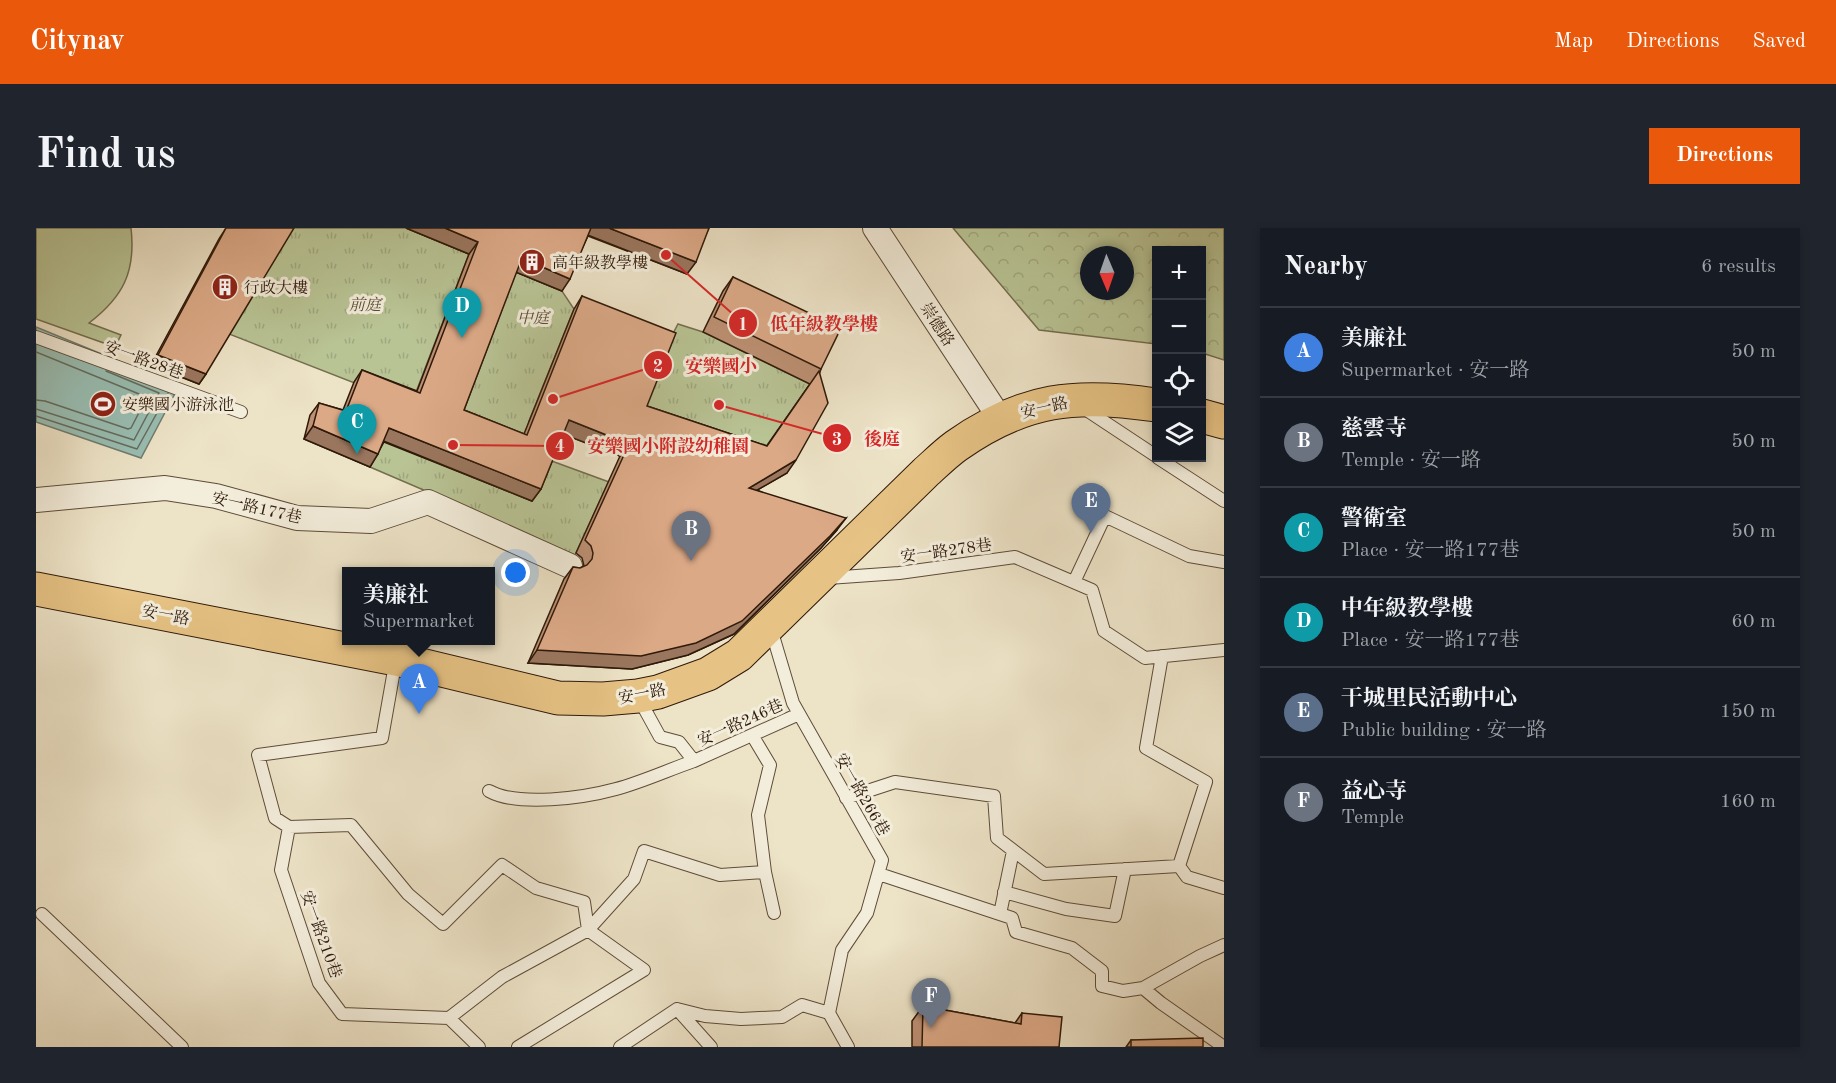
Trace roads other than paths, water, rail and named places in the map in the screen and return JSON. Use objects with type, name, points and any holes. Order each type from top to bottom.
[{"type":"main road","name":"安一路","points":[[36,589],[396,658],[558,698],[603,699],[638,696],[675,687],[724,666],[739,655],[940,460],[956,447],[1001,420],[1045,403],[1071,400],[1101,399],[1152,405]]},
{"type":"main road","points":[[1206,417],[1224,422]]},
{"type":"street","name":"崇德路","points":[[875,228],[1001,420]]},
{"type":"street","name":"安一路177巷","points":[[36,500],[165,488],[216,496],[297,518],[371,521],[428,502],[570,566]]},
{"type":"lane","name":"安一路28巷","points":[[36,337],[241,412]]},
{"type":"lane","points":[[1071,400],[1152,454]]},
{"type":"lane","points":[[1165,462],[1224,501]]},
{"type":"lane","points":[[1074,582],[1105,516],[1189,556],[1224,562]]},
{"type":"lane","name":"安一路278巷","points":[[818,579],[899,573],[1016,557],[1092,590],[1104,631],[1145,658],[1224,650]]},
{"type":"lane","name":"安一路266巷","points":[[770,626],[793,703],[882,860],[867,913],[842,951],[829,1013]]},
{"type":"lane","points":[[1162,656],[1146,748],[1206,782],[1179,866]]},
{"type":"lane","points":[[396,658],[382,738],[258,755],[275,818],[289,827],[351,825],[408,894],[443,924],[502,865],[536,888],[585,902],[588,930],[644,970],[518,1047]]},
{"type":"lane","name":"安一路246巷","points":[[638,696],[660,736],[679,742],[694,761]]},
{"type":"lane","name":"安一路246巷","points":[[489,791],[500,797],[546,801],[615,789],[694,761],[799,714]]},
{"type":"lane","points":[[752,735],[770,765],[758,815],[765,872],[774,913]]},
{"type":"lane","points":[[846,798],[895,782],[994,796],[997,838],[1044,874],[1179,866]]},
{"type":"lane","name":"安一路210巷","points":[[289,827],[282,870],[320,983],[342,1014],[448,1018]]},
{"type":"lane","points":[[479,1047],[448,1018],[502,977],[588,930],[634,879],[644,851],[720,874],[765,872]]},
{"type":"lane","points":[[1000,914],[1012,851]]},
{"type":"lane","points":[[1179,866],[1187,876],[1224,888]]},
{"type":"lane","points":[[1004,892],[1066,909],[1115,916],[1125,869]]},
{"type":"lane","points":[[879,874],[1012,918],[1016,932],[1072,948],[1102,970],[1102,986],[1123,991],[1143,988],[1224,945]]},
{"type":"lane","points":[[42,914],[182,1047]]},
{"type":"lane","points":[[1143,988],[1224,1047]]},
{"type":"lane","points":[[620,1047],[677,1009],[705,1016],[741,1019],[782,1017],[802,1005],[829,1013],[848,1047]]},
{"type":"lane","points":[[677,1009],[711,1047]]},
{"type":"water","name":"安樂國小游泳池","points":[[36,327],[179,386],[141,458],[36,422]]},
{"type":"place","name":"低年級教學樓","points":[[666,255]]},
{"type":"place","name":"高年級教學樓","points":[[532,262]]},
{"type":"place","name":"行政大樓","points":[[225,287]]},
{"type":"place","name":"中年級教學樓","points":[[462,338]]},
{"type":"place","name":"安樂國小","points":[[553,399]]},
{"type":"place","name":"安樂國小游泳池","points":[[103,404]]},
{"type":"place","name":"後庭","points":[[719,405]]},
{"type":"place","name":"安樂國小附設幼稚園","points":[[453,445]]},
{"type":"place","name":"警衛室","points":[[357,454]]},
{"type":"place","name":"干城里民活動中心","points":[[1091,533]]},
{"type":"place","name":"慈雲寺","points":[[691,561]]},
{"type":"place","name":"美廉社","points":[[419,714]]},
{"type":"place","name":"益心寺","points":[[931,1028]]},
{"type":"park label","name":"前庭","points":[[365,304]]},
{"type":"park label","name":"中庭","points":[[533,317]]}]
